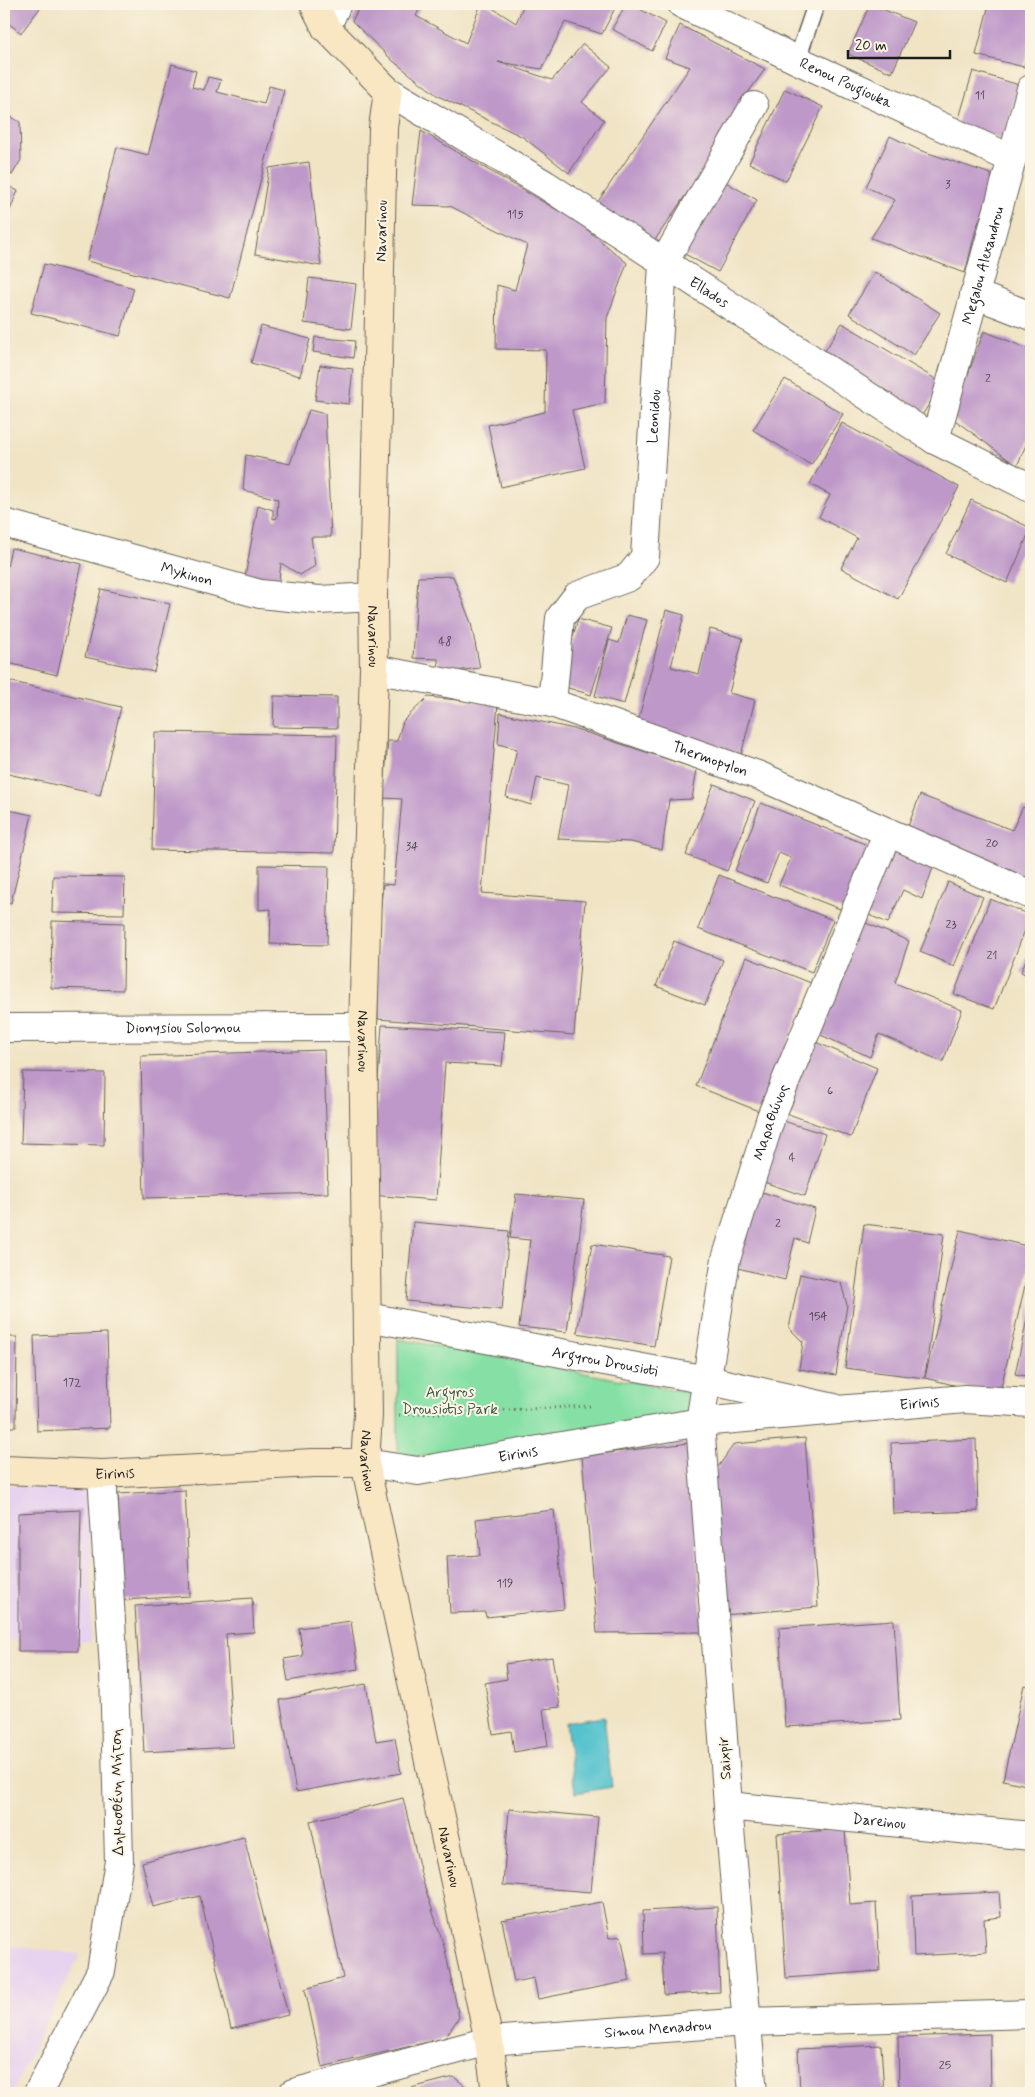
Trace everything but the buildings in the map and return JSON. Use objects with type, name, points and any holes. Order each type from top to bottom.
[{"type":"main road","points":[[294,4],[331,16]]},
{"type":"main road","points":[[314,4],[331,16],[388,92]]},
{"type":"main road","name":"Navarinou","points":[[388,92],[383,128],[373,598],[374,669],[363,1027],[368,1415],[365,1463],[489,2041],[496,2093]]},
{"type":"main road","name":"Eirinis","points":[[4,1470],[102,1474],[303,1464],[365,1463]]},
{"type":"street","name":"Renou Pougiouka","points":[[682,4],[797,60],[1012,159]]},
{"type":"street","name":"Megalou Alexandrou","points":[[935,440],[1031,89]]},
{"type":"street","name":"Ellados","points":[[388,92],[546,185],[663,264],[935,440],[1031,488]]},
{"type":"street","name":"Leonidou","points":[[552,704],[560,618],[577,596],[628,577],[645,557],[663,264],[754,106]]},
{"type":"street","points":[[974,294],[1031,316]]},
{"type":"street","name":"Mykinon","points":[[4,523],[260,594],[319,600],[373,598]]},
{"type":"street","name":"Thermopylon","points":[[374,669],[552,704],[760,776],[1031,896]]},
{"type":"street","name":"Μαραθώνος","points":[[700,1422],[726,1259],[766,1133],[888,834]]},
{"type":"street","name":"Dionysiou Solomou","points":[[4,1028],[363,1027]]},
{"type":"street","name":"Argyrou Drousioti","points":[[367,1318],[707,1380],[842,1410]]},
{"type":"street","name":"Eirinis","points":[[365,1463],[418,1471],[700,1422],[965,1399],[1031,1403]]},
{"type":"street","name":"Saixpir","points":[[700,1422],[728,1806],[746,2022],[754,2093]]},
{"type":"street","name":"Δημοσθένη Μήτση","points":[[38,2093],[102,1971],[119,1860],[114,1670],[102,1474]]},
{"type":"street","name":"Dareinou","points":[[728,1806],[1031,1836]]},
{"type":"street","name":"Simou Menadrou","points":[[293,2093],[489,2041],[746,2022],[1031,2014]]},
{"type":"lane","points":[[797,60],[816,4]]},
{"type":"path","points":[[393,1416],[597,1406]]},
{"type":"shaded area","points":[[4,1485],[92,1485],[91,1642],[4,1641]]},
{"type":"shaded area","points":[[4,1945],[80,1954],[12,2093],[4,2093]]},
{"type":"green space","name":"Argyros Drousiotis Park","points":[[398,1339],[692,1393],[692,1417],[398,1460]]},
{"type":"water","points":[[604,1717],[612,1787],[575,1793],[566,1723]]}]
